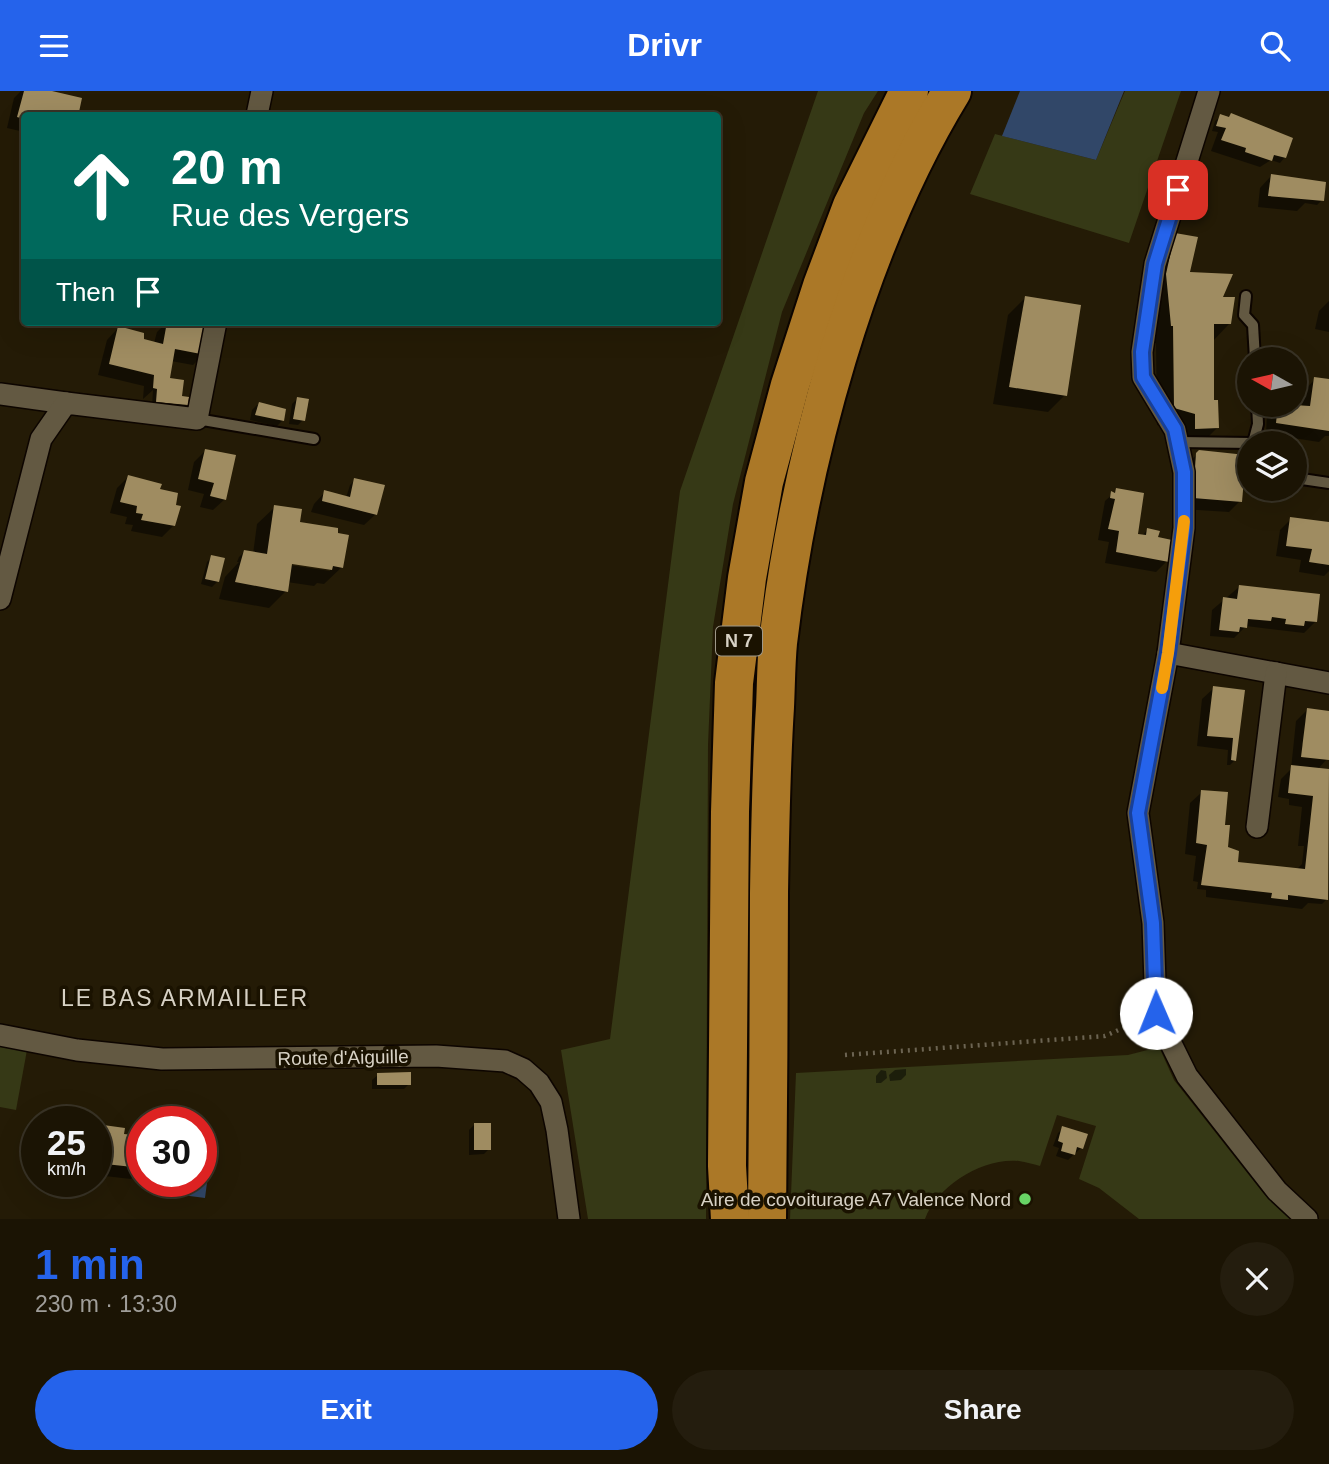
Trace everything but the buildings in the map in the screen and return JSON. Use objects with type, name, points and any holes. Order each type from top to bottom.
[{"type":"highway","name":"N 7","points":[[730,1219],[727,1153],[730,812],[734,683],[747,578],[764,482],[790,386],[822,286],[852,206],[909,91]]},
{"type":"highway","name":"N 7","points":[[768,1219],[770,789],[778,644],[786,592],[819,428],[845,334],[883,231],[927,132],[952,91]]},
{"type":"street","points":[[258,112],[261,91]]},
{"type":"street","points":[[1209,91],[1155,264],[1142,352],[1143,377],[1175,429],[1184,472],[1184,528],[1168,653],[1138,813],[1153,923],[1156,1013],[1187,1076],[1277,1191],[1307,1219]]},
{"type":"street","points":[[0,394],[197,419],[215,326]]},
{"type":"street","points":[[0,599],[41,439],[66,403]]},
{"type":"street","points":[[1168,653],[1329,683]]},
{"type":"street","points":[[1256,827],[1276,673]]},
{"type":"street","name":"Route d'Aiguille","points":[[0,1035],[77,1050],[162,1059],[436,1056],[505,1061],[523,1069],[539,1083],[551,1102],[569,1219]]},
{"type":"lane","points":[[1247,296],[1244,315],[1253,325],[1254,347]]},
{"type":"lane","points":[[197,419],[314,439]]},
{"type":"lane","points":[[1178,442],[1237,443]]},
{"type":"lane","points":[[1307,480],[1329,483]]},
{"type":"path","points":[[845,1055],[1105,1035],[1156,1013]]},
{"type":"green space","points":[[818,91],[878,91],[864,113],[782,312],[733,504],[713,627],[708,745],[706,1219],[588,1219],[561,1050],[610,1039],[680,491]]},
{"type":"green space","points":[[1125,91],[1181,91],[1129,243],[970,194],[995,134],[1096,160]]},
{"type":"green space","points":[[0,1045],[27,1050],[16,1110],[0,1107]]},
{"type":"green space","points":[[1159,1047],[1174,1080],[1264,1194],[1290,1219],[1139,1219],[1099,1188],[1079,1179],[1096,1126],[1057,1115],[1040,1166],[1005,1161],[977,1169],[963,1176],[940,1195],[925,1219],[790,1219],[796,1073],[1128,1055]]},
{"type":"water","points":[[1020,91],[1124,91],[1096,160],[1002,136]]},
{"type":"slow traffic","points":[[1162,688],[1184,521]]},
{"type":"place","name":"Aire de covoiturage A7 Valence Nord","points":[[1025,1199]]},
{"type":"district","name":"LE BAS ARMAILLER","points":[[185,998]]},
{"type":"route","points":[[1156,1013],[1153,923],[1138,813],[1168,653],[1184,528],[1184,472],[1175,429],[1143,377],[1142,352],[1155,264],[1178,190]]}]
